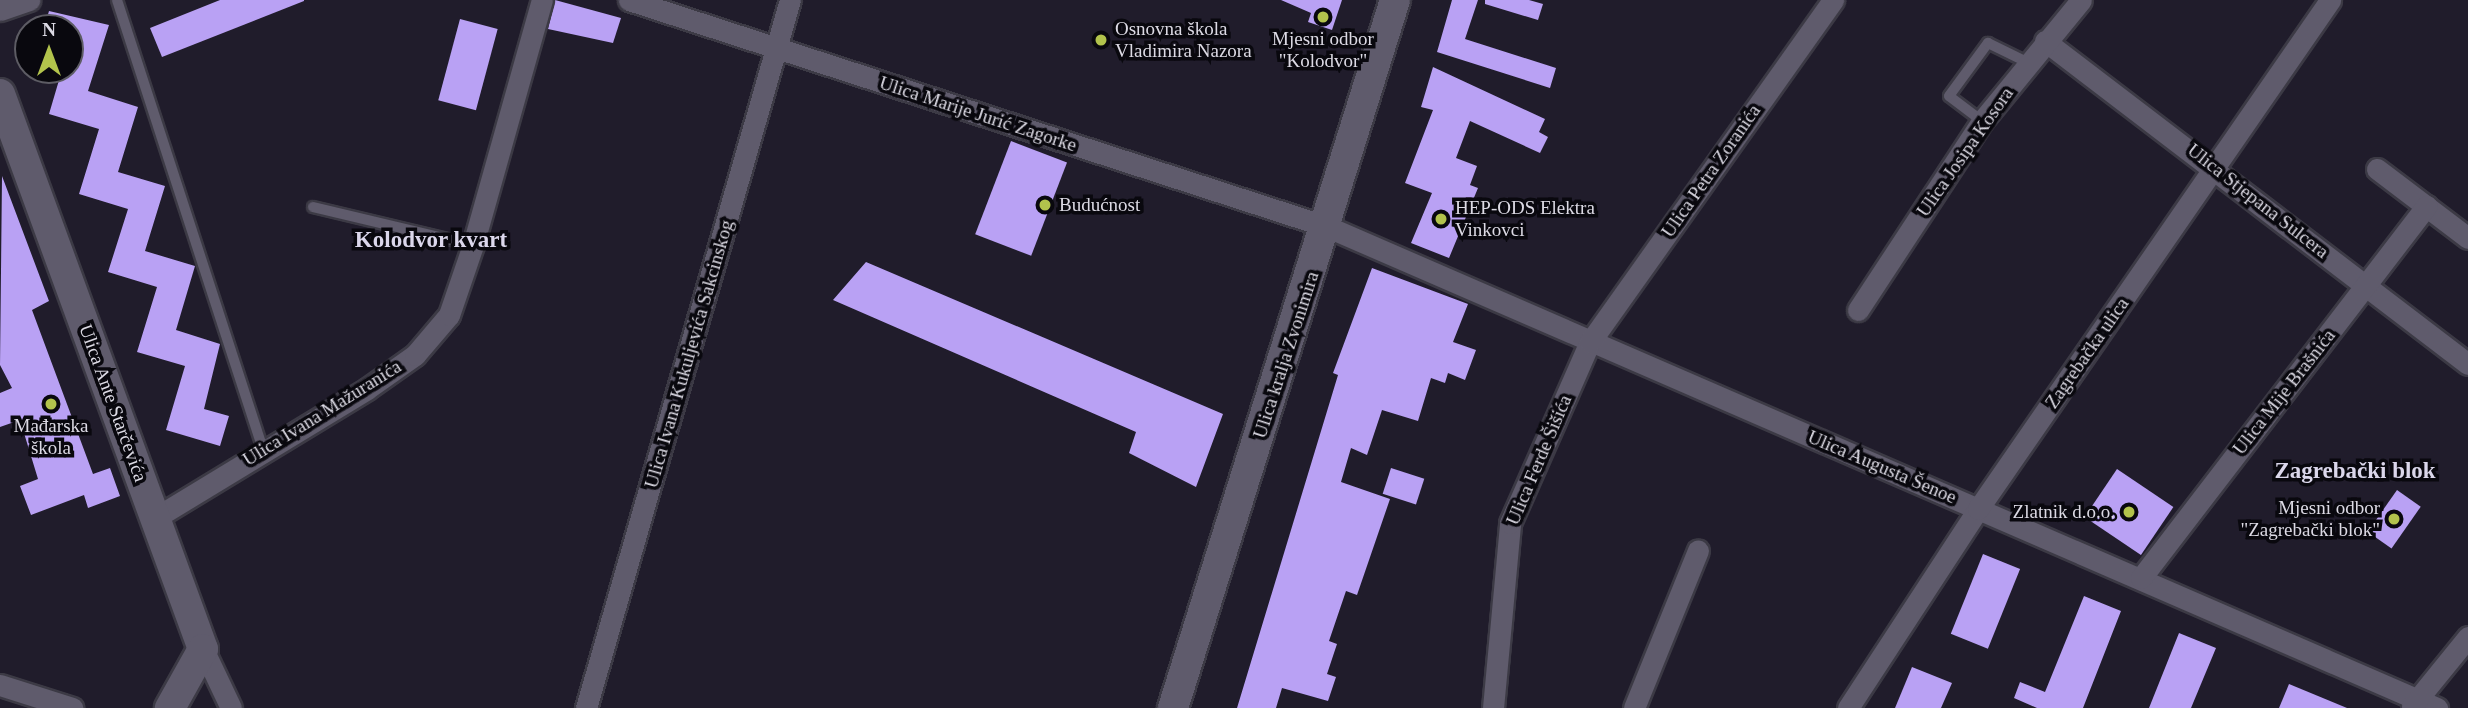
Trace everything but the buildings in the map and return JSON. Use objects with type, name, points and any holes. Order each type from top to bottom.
[{"type":"main road","name":"Ulica kralja Zvonimira","points":[[1173,708],[1328,227],[1395,0]]},
{"type":"main road","name":"Ulica Ante Starčevića","points":[[0,94],[203,649]]},
{"type":"main road","points":[[170,708],[203,649]]},
{"type":"street","points":[[0,10],[29,0]]},
{"type":"street","name":"Ulica Ivana Mažuranića","points":[[155,518],[263,449],[367,389],[415,355],[449,315],[473,245],[542,0]]},
{"type":"street","name":"Ulica Marije Jurić Zagorke","points":[[629,0],[1328,227]]},
{"type":"street","name":"Ulica Ivana Kukuljevića Sakcinskog","points":[[586,708],[790,0]]},
{"type":"street","name":"Ulica Petra Zoranića","points":[[1590,342],[1833,0]]},
{"type":"street","name":"Ulica Josipa Kosora","points":[[1858,310],[1982,121],[2081,0]]},
{"type":"street","name":"Zagrebačka ulica","points":[[1848,708],[1978,509],[2217,168],[2330,0]]},
{"type":"street","name":"Ulica Stjepana Sulcera","points":[[2045,41],[2217,168],[2468,364]]},
{"type":"street","points":[[2377,169],[2468,238]]},
{"type":"street","name":"Ulica Mije Brašnića","points":[[2141,578],[2426,206]]},
{"type":"street","name":"Ulica Augusta Šenoe","points":[[1328,227],[2141,578],[2422,705]]},
{"type":"street","name":"Ulica Ferde Šišića","points":[[1493,708],[1510,523],[1590,342]]},
{"type":"street","points":[[1634,708],[1698,550]]},
{"type":"street","points":[[2422,705],[2468,637]]},
{"type":"street","points":[[203,649],[231,708]]},
{"type":"street","points":[[0,685],[72,708]]},
{"type":"lane","points":[[117,0],[263,449]]},
{"type":"lane","points":[[1982,121],[1949,96],[1988,43],[2029,63]]},
{"type":"lane","points":[[313,207],[473,245]]},
{"type":"place","name":"Mjesni odbor \"Kolodvor\"","points":[[1323,17]]},
{"type":"place","name":"Osnovna škola Vladimira Nazora","points":[[1101,40]]},
{"type":"place","name":"Budućnost","points":[[1045,205]]},
{"type":"place","name":"HEP-ODS Elektra Vinkovci","points":[[1441,219]]},
{"type":"place","name":"Mađarska škola","points":[[51,404]]},
{"type":"place","name":"Zlatnik d.o.o.","points":[[2129,512]]},
{"type":"place","name":"Mjesni odbor \"Zagrebački blok\"","points":[[2394,519]]},
{"type":"district","name":"Kolodvor kvart","points":[[431,240]]},
{"type":"district","name":"Zagrebački blok","points":[[2355,471]]}]
